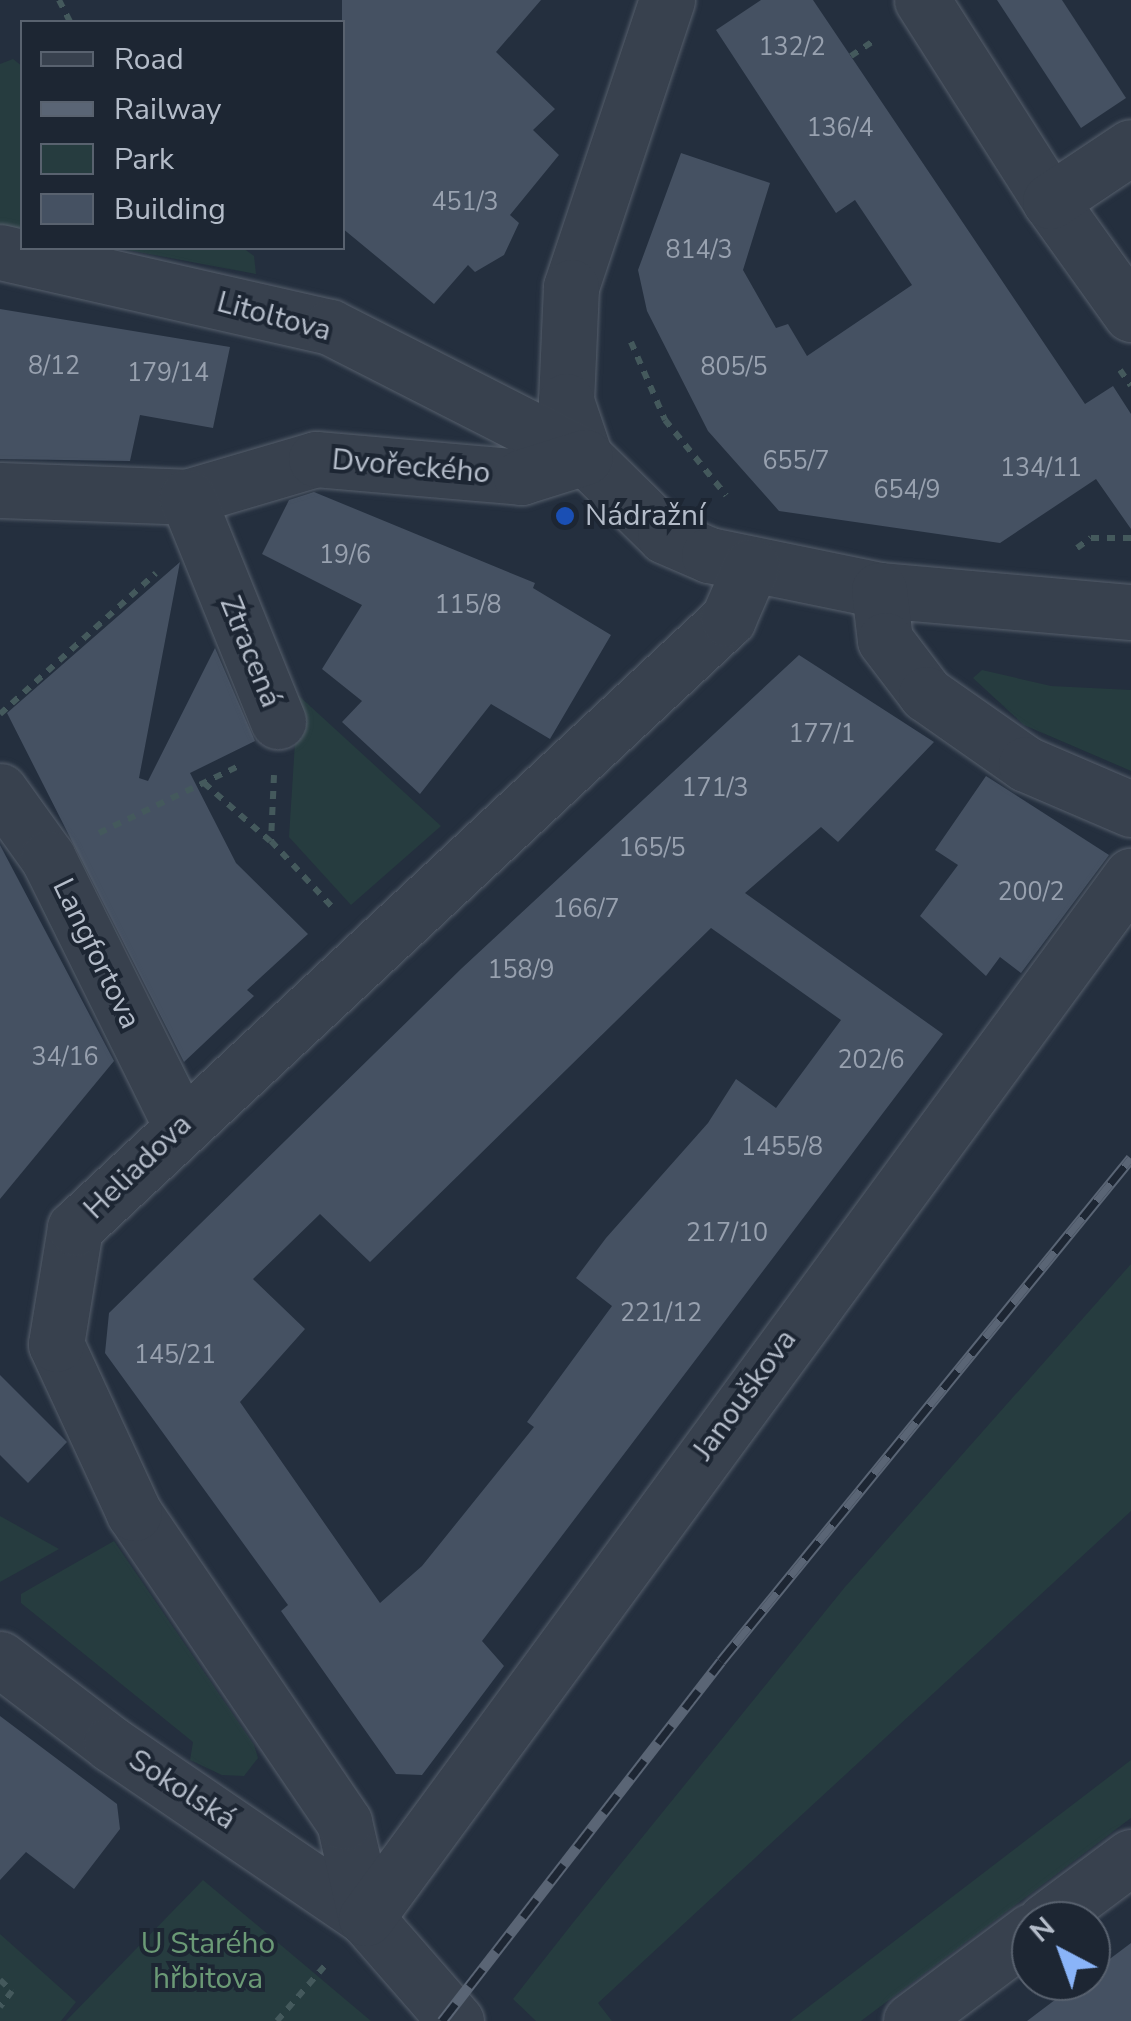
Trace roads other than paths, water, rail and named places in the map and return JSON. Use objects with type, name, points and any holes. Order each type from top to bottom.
[{"type":"street","points":[[666,0],[571,287],[566,401],[585,457],[665,536],[751,566],[879,590],[1131,612]]},
{"type":"street","points":[[906,15],[1050,201],[1131,314]]},
{"type":"street","points":[[1050,201],[1131,147]]},
{"type":"street","name":"Litoltova","points":[[0,252],[330,327],[585,457]]},
{"type":"street","name":"Dvořeckého","points":[[0,490],[194,514],[316,460],[521,476],[585,457]]},
{"type":"street","name":"Ztracená","points":[[194,514],[277,734]]},
{"type":"street","name":"Heliadova","points":[[366,1918],[344,1822],[134,1513],[56,1344],[75,1228],[180,1124],[374,953],[728,619],[751,566]]},
{"type":"street","points":[[879,590],[886,640],[926,694],[1026,764],[1131,809]]},
{"type":"street","name":"Langfortova","points":[[0,791],[48,858],[180,1124]]},
{"type":"street","name":"Janouškova","points":[[366,1918],[1131,876]]},
{"type":"street","name":"Sokolská","points":[[0,1659],[111,1744],[366,1918]]},
{"type":"street","points":[[1072,1901],[1131,1857]]},
{"type":"street","points":[[366,1918],[456,2021]]},
{"type":"street","points":[[911,2021],[1011,1947]]},
{"type":"railway","points":[[442,2021],[721,1661],[1131,1158]]},
{"type":"place","name":"Nádražní","points":[[565,516]]},
{"type":"park label","name":"U Starého hřbitova","points":[[208,1961]]}]
